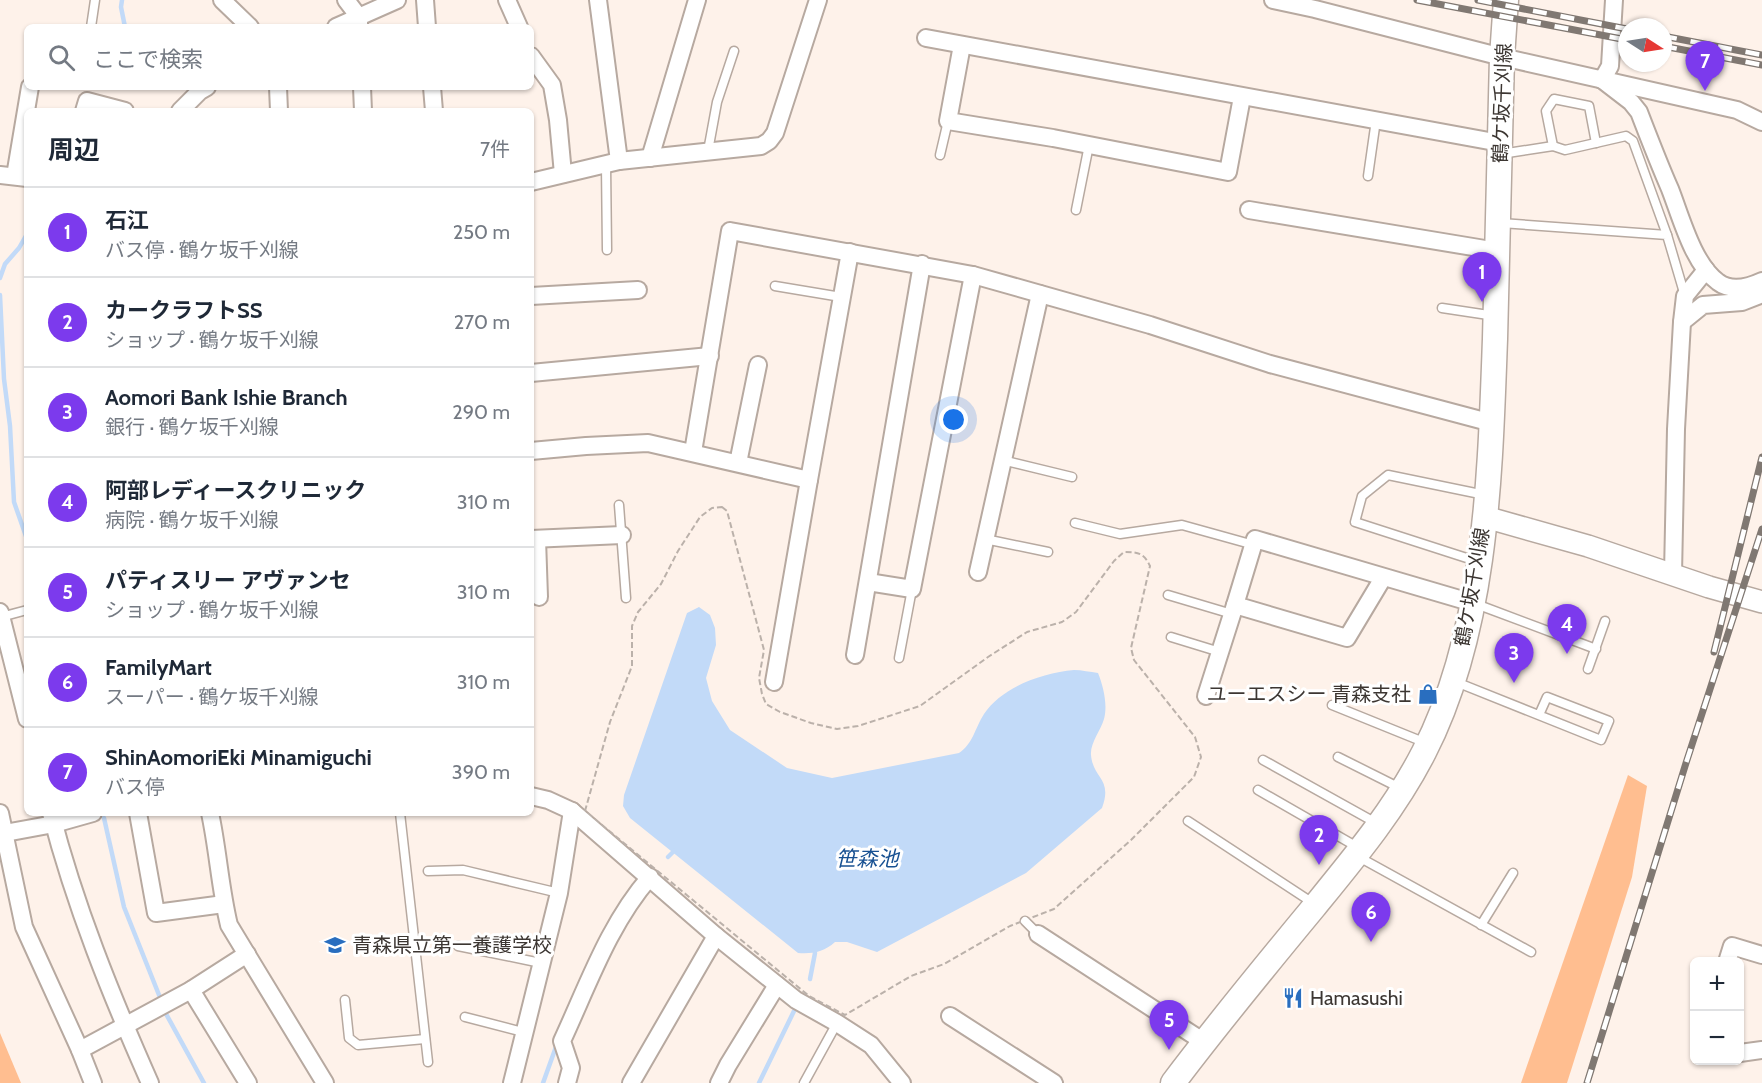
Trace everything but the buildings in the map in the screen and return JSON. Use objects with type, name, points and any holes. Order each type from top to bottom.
[{"type":"main road","name":"鶴ケ坂千刈線","points":[[1173,1083],[1379,824],[1403,789],[1428,744],[1453,681],[1473,603],[1486,506],[1492,423],[1502,57],[1506,0]]},
{"type":"street","points":[[222,0],[247,24]]},
{"type":"street","points":[[346,0],[359,22],[397,0]]},
{"type":"street","points":[[425,0],[427,24]]},
{"type":"street","points":[[507,0],[518,24]]},
{"type":"street","points":[[598,0],[613,164]]},
{"type":"street","points":[[650,158],[697,0]]},
{"type":"street","points":[[534,181],[613,164],[761,146],[769,141],[775,134],[818,0]]},
{"type":"street","points":[[1273,0],[1502,57],[1737,110],[1762,122]]},
{"type":"street","points":[[1602,80],[1610,66],[1614,0]]},
{"type":"street","points":[[926,38],[1376,120],[1500,148]]},
{"type":"street","points":[[962,45],[948,121],[1228,172],[1242,97]]},
{"type":"street","points":[[534,60],[552,85],[558,120],[562,174]]},
{"type":"street","points":[[1602,80],[1631,102],[1639,112],[1686,234],[1706,270],[1720,284],[1737,288],[1762,281]]},
{"type":"street","points":[[26,108],[29,90]]},
{"type":"street","points":[[183,108],[199,90]]},
{"type":"street","points":[[278,90],[279,108]]},
{"type":"street","points":[[362,90],[363,108]]},
{"type":"street","points":[[432,90],[434,108]]},
{"type":"street","points":[[87,100],[115,108]]},
{"type":"street","points":[[14,176],[24,120]]},
{"type":"street","points":[[1249,210],[1497,251]]},
{"type":"street","points":[[693,452],[730,231],[973,275],[1150,326],[1270,364],[1492,423]]},
{"type":"street","points":[[774,682],[850,252]]},
{"type":"street","points":[[855,655],[922,264]]},
{"type":"street","points":[[1673,574],[1676,429],[1682,322],[1685,296],[1706,270]]},
{"type":"street","points":[[868,582],[912,589],[973,275]]},
{"type":"street","points":[[534,296],[638,290]]},
{"type":"street","points":[[1682,322],[1703,305],[1742,302],[1760,295],[1762,291]]},
{"type":"street","points":[[978,572],[1040,294]]},
{"type":"street","points":[[534,373],[710,356]]},
{"type":"street","points":[[738,463],[758,365]]},
{"type":"street","points":[[534,451],[648,443],[808,480]]},
{"type":"street","points":[[1486,506],[1588,546],[1709,587],[1762,602]]},
{"type":"street","points":[[539,597],[534,539],[622,535]]},
{"type":"street","points":[[1206,696],[1256,539],[1473,603]]},
{"type":"street","points":[[1234,609],[1347,638],[1383,578]]},
{"type":"street","points":[[1,614],[24,707]]},
{"type":"street","points":[[534,797],[548,800],[572,811],[716,936],[796,1000],[870,1045],[902,1083]]},
{"type":"street","points":[[512,1083],[559,893],[572,811]]},
{"type":"street","points":[[0,813],[2,833],[24,927],[93,1083]]},
{"type":"street","points":[[2,833],[52,818],[68,816]]},
{"type":"street","points":[[139,816],[156,913],[224,904]]},
{"type":"street","points":[[211,816],[229,925],[325,1083]]},
{"type":"street","points":[[52,818],[91,943],[150,1083]]},
{"type":"street","points":[[567,1083],[571,1068],[562,1041],[614,930],[633,896],[650,877]]},
{"type":"street","points":[[1038,934],[1204,1042]]},
{"type":"street","points":[[631,1083],[716,936]]},
{"type":"street","points":[[1729,957],[1732,946],[1762,955]]},
{"type":"street","points":[[80,1050],[191,990],[247,954]]},
{"type":"street","points":[[719,1083],[777,985]]},
{"type":"street","points":[[191,990],[249,1083]]},
{"type":"street","points":[[950,1016],[1054,1083]]},
{"type":"street","points":[[1744,1052],[1762,1050]]},
{"type":"lane","points":[[91,24],[95,0]]},
{"type":"lane","points":[[708,151],[717,102],[734,51]]},
{"type":"lane","points":[[1553,146],[1546,111],[1554,99],[1588,106],[1596,143]]},
{"type":"lane","points":[[1368,176],[1376,120]]},
{"type":"lane","points":[[940,155],[948,121]]},
{"type":"lane","points":[[1500,148],[1553,146],[1565,150],[1626,136],[1634,141],[1667,235],[1685,296]]},
{"type":"lane","points":[[1076,210],[1089,145]]},
{"type":"lane","points":[[607,250],[613,164]]},
{"type":"lane","points":[[1498,223],[1667,235]]},
{"type":"lane","points":[[775,286],[841,297]]},
{"type":"lane","points":[[1442,308],[1495,316]]},
{"type":"lane","points":[[1002,460],[1072,477]]},
{"type":"lane","points":[[1480,562],[1355,522],[1362,496],[1388,475],[1486,506]]},
{"type":"lane","points":[[619,505],[626,598]]},
{"type":"lane","points":[[1075,523],[1120,534],[1182,525],[1254,545]]},
{"type":"lane","points":[[985,539],[1048,552]]},
{"type":"lane","points":[[899,658],[912,589]]},
{"type":"lane","points":[[1168,595],[1234,609]]},
{"type":"lane","points":[[1473,603],[1596,649]]},
{"type":"lane","points":[[1,614],[24,610]]},
{"type":"lane","points":[[1588,669],[1605,621]]},
{"type":"lane","points":[[1171,637],[1220,652]]},
{"type":"lane","points":[[1453,681],[1601,740],[1609,722],[1547,697],[1539,715]]},
{"type":"lane","points":[[1332,705],[1428,744]]},
{"type":"lane","points":[[1338,757],[1403,789]]},
{"type":"lane","points":[[1263,760],[1379,824]]},
{"type":"lane","points":[[1258,790],[1481,925],[1531,952]]},
{"type":"lane","points":[[400,816],[428,1062]]},
{"type":"lane","points":[[1188,821],[1315,905]]},
{"type":"lane","points":[[428,871],[463,870],[559,893]]},
{"type":"lane","points":[[1481,925],[1513,873]]},
{"type":"lane","points":[[1025,921],[1038,934]]},
{"type":"lane","points":[[458,946],[541,963]]},
{"type":"lane","points":[[345,1000],[349,1038],[358,1045],[425,1038]]},
{"type":"lane","points":[[465,1017],[524,1032]]},
{"type":"lane","points":[[804,1083],[837,1023]]},
{"type":"path","points":[[722,507],[727,512],[764,650],[759,678],[766,704],[780,712],[811,723],[837,729],[858,726],[920,706],[1027,632],[1062,622],[1076,612],[1114,561],[1124,552],[1134,552],[1146,557],[1150,566],[1137,616],[1132,654],[1134,660],[1195,737],[1200,749],[1199,765],[1194,777],[1123,848],[1054,909],[1025,921],[1010,926],[944,964],[911,976],[844,1015],[809,996],[585,811],[610,722],[632,666],[633,626],[638,612],[661,584],[699,517],[712,508],[722,507]]},
{"type":"shaded area","points":[[1628,775],[1647,786],[1632,877],[1567,1083],[1521,1083]]},
{"type":"shaded area","points":[[0,1033],[21,1083],[0,1083]]},
{"type":"water","name":"笹森池","points":[[699,607],[710,615],[715,628],[716,645],[706,678],[712,701],[730,730],[787,768],[832,778],[959,753],[968,745],[984,714],[992,704],[1012,689],[1049,674],[1077,670],[1098,673],[1102,683],[1105,713],[1103,723],[1092,746],[1091,755],[1092,763],[1104,784],[1105,798],[1102,808],[1026,873],[877,952],[847,942],[835,942],[818,952],[798,953],[630,818],[623,806],[624,795],[687,613]]},
{"type":"waterway","points":[[122,0],[124,24]]},
{"type":"waterway","points":[[0,278],[5,264],[24,239]]},
{"type":"waterway","points":[[0,295],[14,502],[24,530]]},
{"type":"waterway","points":[[104,818],[124,907],[161,1000]]},
{"type":"waterway","points":[[668,857],[674,851]]},
{"type":"waterway","points":[[810,979],[815,953]]},
{"type":"waterway","points":[[759,1083],[794,1011]]},
{"type":"waterway","points":[[165,1012],[204,1083]]},
{"type":"waterway","points":[[543,1083],[557,1044]]},
{"type":"railway","points":[[1417,0],[1618,38]]},
{"type":"railway","points":[[1478,0],[1618,27]]},
{"type":"railway","points":[[1672,38],[1762,55]]},
{"type":"railway","points":[[1672,48],[1762,65]]},
{"type":"railway","points":[[1714,652],[1762,457]]},
{"type":"railway","points":[[1587,1083],[1686,763],[1762,529]]},
{"type":"place","name":"ShinAomoriEki Minamiguchi","points":[[1705,91]]},
{"type":"place","name":"石江","points":[[1482,302]]},
{"type":"place","name":"阿部レディースクリニック","points":[[1567,654]]},
{"type":"place","name":"Aomori Bank Ishie Branch","points":[[1514,683]]},
{"type":"place","name":"ユーエスシー 青森支社","points":[[1428,694]]},
{"type":"place","name":"カークラフトSS","points":[[1319,865]]},
{"type":"place","name":"FamilyMart","points":[[1371,942]]},
{"type":"place","name":"青森県立第一養護学校","points":[[335,945]]},
{"type":"place","name":"Hamasushi","points":[[1293,998]]},
{"type":"place","name":"パティスリー アヴァンセ","points":[[1169,1050]]}]
